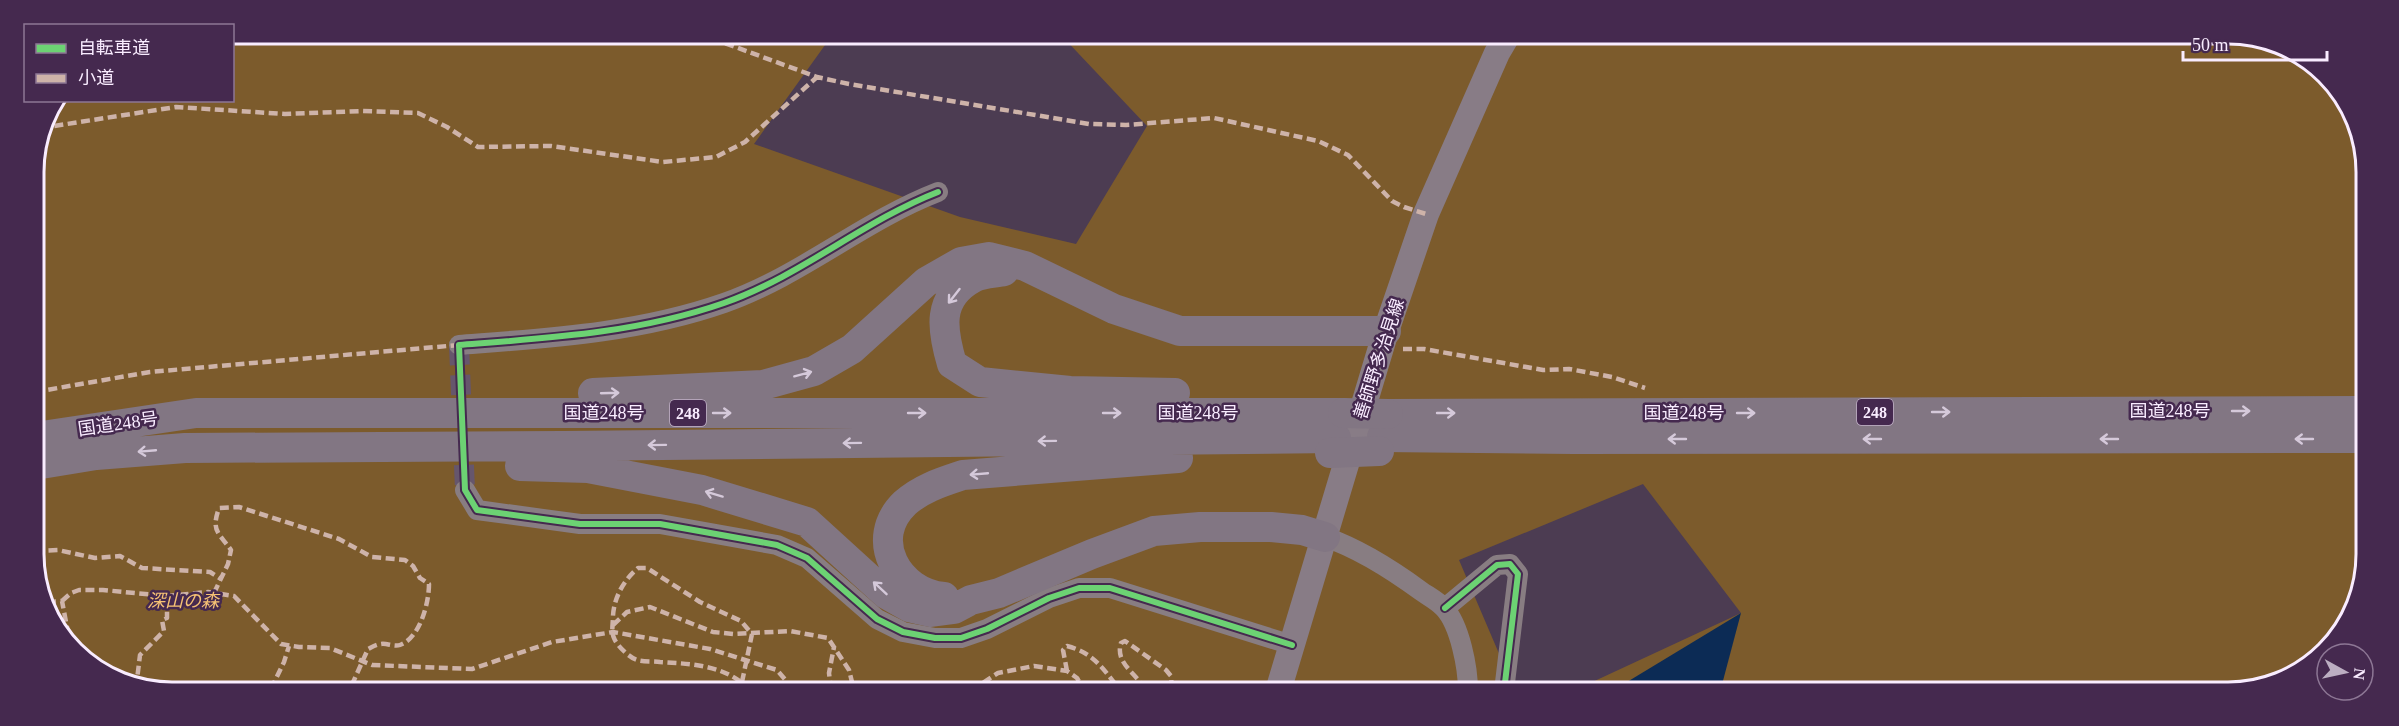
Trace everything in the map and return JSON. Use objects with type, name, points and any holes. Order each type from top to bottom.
[{"type":"highway","points":[[196,413],[210,406],[243,402],[484,398],[763,385],[814,371],[852,349],[926,282],[961,262],[989,257],[1025,266],[1114,309],[1180,331],[1386,331]]},
{"type":"highway","points":[[1025,266],[974,277],[956,291],[946,306],[943,324],[944,339],[952,364],[980,382],[1070,391],[1269,395],[1335,429]]},
{"type":"highway","name":"国道248号","points":[[1383,434],[2356,411]]},
{"type":"highway","name":"国道248号","points":[[44,436],[196,413],[1335,429],[1383,434],[1574,439],[2356,438]]},
{"type":"highway","points":[[971,600],[930,596],[912,586],[896,570],[887,547],[892,524],[904,504],[930,485],[963,475],[1182,458],[1335,429],[1383,434]]},
{"type":"highway","name":"国道248号","points":[[44,464],[96,455],[185,448],[587,446],[1335,429]]},
{"type":"highway","points":[[185,448],[297,463],[396,461],[599,471],[702,490],[807,522],[886,594],[909,607],[931,612],[954,609],[971,600],[999,593],[1154,531],[1200,527],[1271,527],[1302,530],[1325,537]]},
{"type":"main road","name":"善師野多治見線","points":[[1281,682],[1386,331],[1426,214],[1479,91],[1503,44]]},
{"type":"street","points":[[459,345],[590,335],[654,324],[725,303],[789,274],[907,204],[938,192]]},
{"type":"street","points":[[465,490],[477,510],[579,524],[660,524],[777,545],[807,558],[877,619],[903,632],[934,638],[961,638],[987,629],[1049,598],[1079,588],[1110,588],[1293,645]]},
{"type":"street","points":[[1325,537],[1348,545],[1387,568],[1444,608],[1459,638],[1468,673],[1468,682]]},
{"type":"street","points":[[1444,608],[1497,565],[1510,564],[1518,574],[1505,682]]},
{"type":"green space","name":"深山の森","points":[[234,44],[826,44],[754,144],[960,217],[1076,244],[1147,126],[1070,44],[2228,44],[2261,48],[2284,57],[2312,75],[2334,100],[2349,130],[2356,171],[2356,555],[2349,596],[2334,626],[2321,642],[2315,642],[2315,648],[2299,661],[2269,676],[2236,682],[1592,682],[1741,613],[1643,484],[1459,560],[1511,682],[171,682],[138,678],[107,665],[81,645],[65,626],[50,596],[46,580],[44,555],[44,163],[46,146],[53,122],[64,102],[234,102]]},
{"type":"water","points":[[1741,613],[1723,682],[1627,682]]},
{"type":"tunnel","points":[[459,345],[465,490]]},
{"type":"marked path","points":[[727,44],[817,77],[1089,124],[1126,125],[1214,118],[1318,141],[1348,155],[1392,201],[1426,214]]},
{"type":"marked path","points":[[52,126],[176,107],[285,114],[362,111],[418,113],[447,127],[478,147],[551,146],[663,162],[716,157],[745,142],[817,77]]},
{"type":"marked path","points":[[44,390],[150,372],[459,345]]},
{"type":"marked path","points":[[1403,349],[1424,349],[1543,370],[1569,369],[1612,377],[1645,388]]},
{"type":"marked path","points":[[214,593],[228,564],[231,550],[217,531],[219,508],[239,507],[339,539],[372,557],[405,560],[413,566],[420,578],[429,584],[422,619],[413,635],[400,645],[379,644],[368,649],[353,682]]},
{"type":"marked path","points":[[44,551],[58,550],[95,558],[120,556],[142,568],[210,572],[221,579]]},
{"type":"marked path","points":[[741,682],[730,675],[708,667],[640,661],[634,659],[618,645],[613,636],[612,627],[615,602],[624,583],[638,568],[647,568],[700,602],[741,621],[752,634],[742,682]]},
{"type":"marked path","points":[[62,601],[71,593],[79,590],[167,596],[208,592],[234,596],[281,644],[330,648],[372,665],[472,669],[552,642],[613,632],[710,649],[777,670],[787,682]]},
{"type":"marked path","points":[[137,678],[140,655],[164,631],[162,620],[167,618],[167,596]]},
{"type":"marked path","points":[[53,602],[62,601],[67,629]]},
{"type":"marked path","points":[[613,625],[627,612],[650,607],[713,632],[734,634],[790,631],[828,638],[849,670],[852,682]]},
{"type":"marked path","points":[[1140,682],[1121,656],[1121,643],[1125,641],[1166,670],[1171,676],[1171,682]]},
{"type":"marked path","points":[[274,682],[289,646]]},
{"type":"marked path","points":[[1067,671],[1063,650],[1067,646],[1091,657],[1114,682]]},
{"type":"marked path","points":[[830,682],[829,673],[834,647]]},
{"type":"marked path","points":[[984,682],[998,673],[1034,666],[1067,671],[1079,682]]},
{"type":"cycle path","points":[[938,192],[884,218],[806,264],[752,292],[724,303],[626,328],[560,337],[459,345],[465,490],[477,510],[580,524],[660,524],[777,545],[807,558],[877,619],[903,632],[935,638],[961,638],[987,629],[1049,598],[1079,588],[1110,588],[1292,645]]},
{"type":"cycle path","points":[[1445,608],[1497,565],[1510,564],[1518,574],[1505,682]]}]
